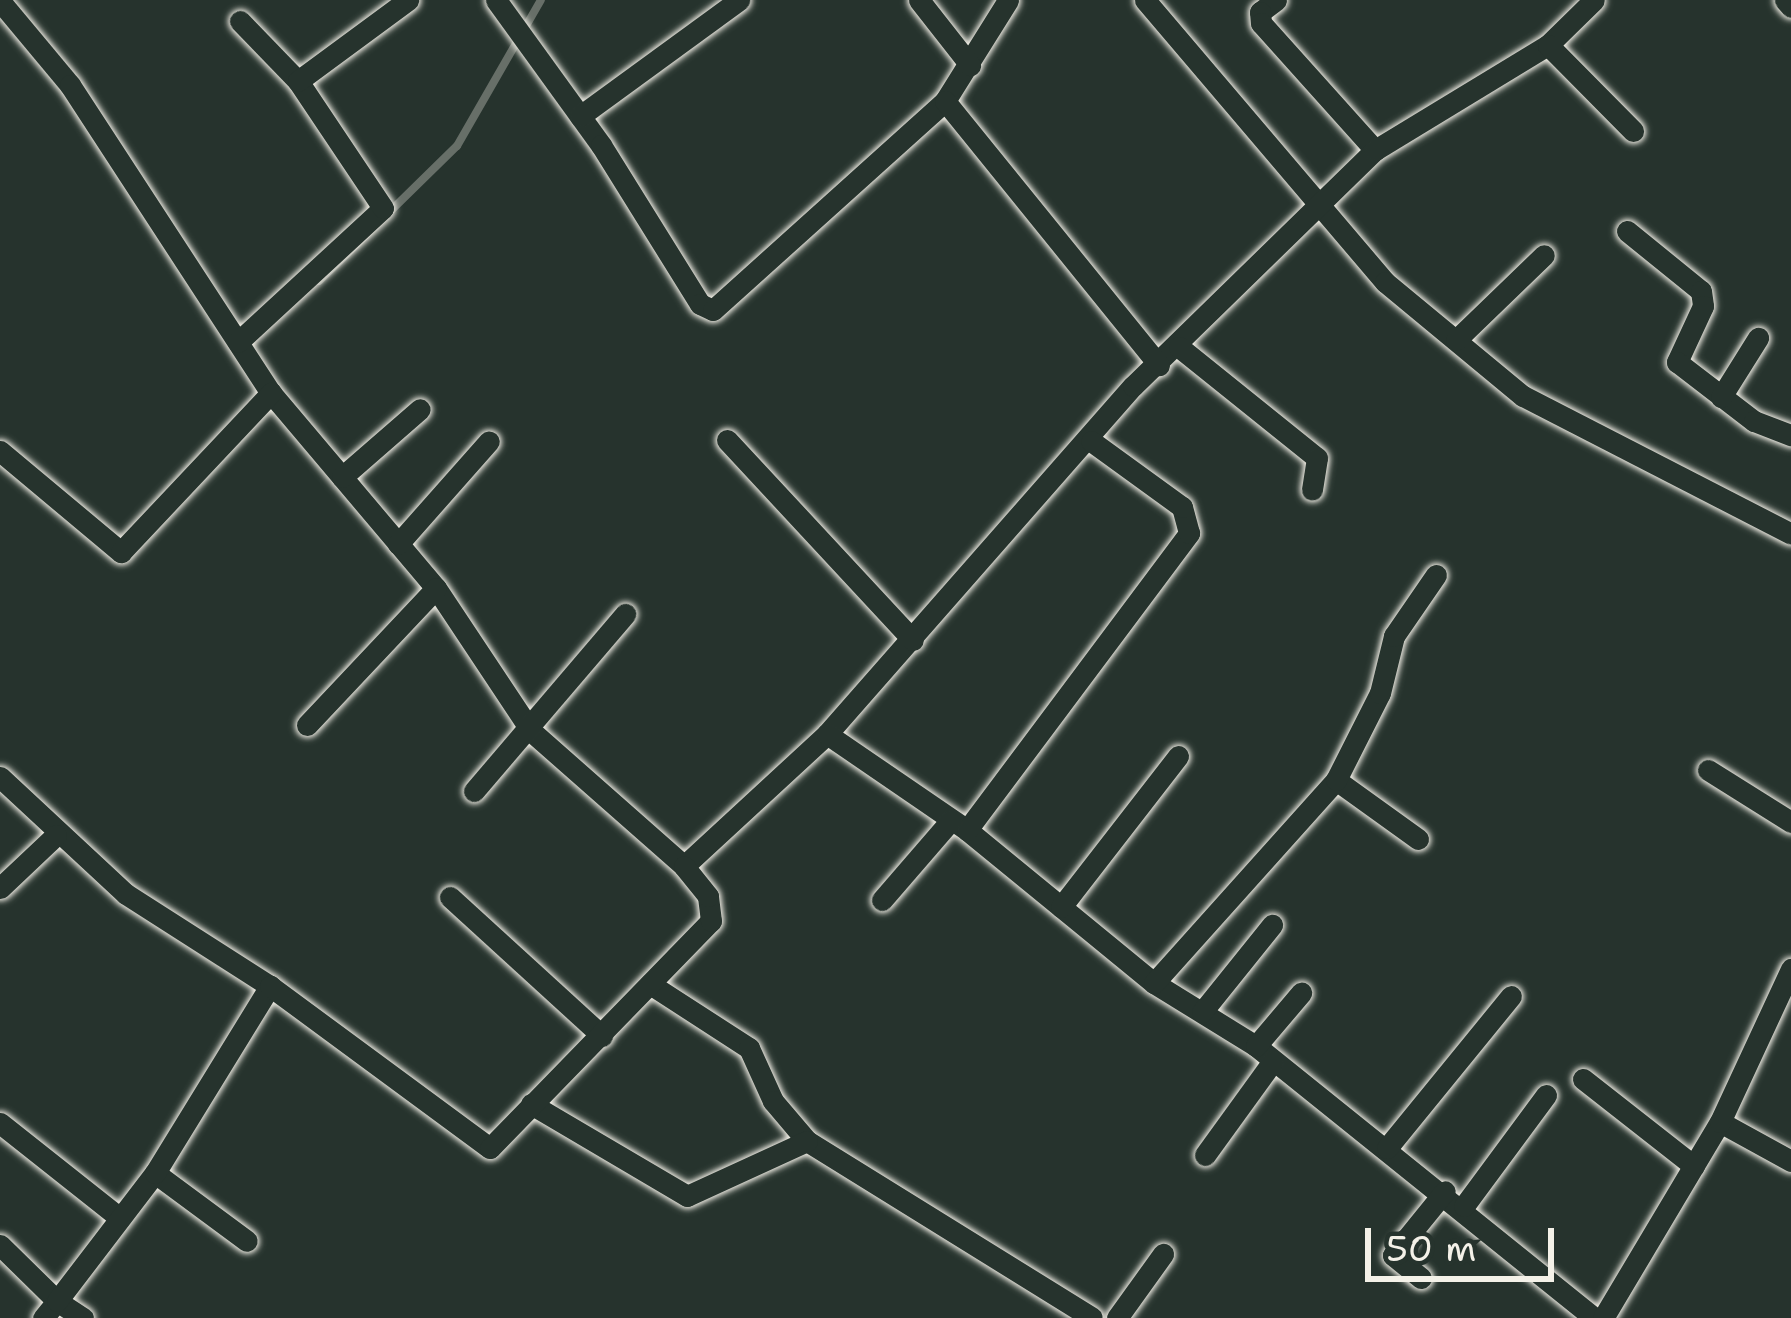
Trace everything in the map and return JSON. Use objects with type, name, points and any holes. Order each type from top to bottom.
[{"type":"street","points":[[298,81],[408,0]]},
{"type":"street","points":[[496,0],[580,116],[700,304],[713,310],[945,101],[1007,0]]},
{"type":"street","points":[[580,116],[739,0]]},
{"type":"street","points":[[919,0],[970,65]]},
{"type":"street","points":[[1145,0],[1385,282],[1523,396],[1791,534]]},
{"type":"street","points":[[1276,0],[1261,12],[1261,23],[1375,150]]},
{"type":"street","points":[[684,866],[827,734],[1160,365],[1375,150],[1548,45],[1594,0]]},
{"type":"street","points":[[1785,0],[1791,7]]},
{"type":"street","points":[[0,1],[70,85],[271,393],[436,588],[531,731],[684,866],[708,896],[711,921],[490,1148],[269,986],[127,894],[56,835],[0,777]]},
{"type":"street","points":[[238,342],[383,208],[298,81],[240,21]]},
{"type":"street","points":[[1548,45],[1634,131]]},
{"type":"street","points":[[945,101],[1160,365]]},
{"type":"street","points":[[1627,231],[1701,290],[1703,306],[1677,362],[1721,397],[1791,436]]},
{"type":"street","points":[[1456,340],[1544,255]]},
{"type":"street","points":[[1721,397],[1758,338]]},
{"type":"street","points":[[1179,347],[1316,458],[1312,490]]},
{"type":"street","points":[[0,452],[121,552],[271,393]]},
{"type":"street","points":[[342,477],[420,409]]},
{"type":"street","points":[[727,440],[913,640]]},
{"type":"street","points":[[398,544],[489,441]]},
{"type":"street","points":[[882,900],[959,825],[1189,533],[1182,507],[1091,441]]},
{"type":"street","points":[[1154,983],[1336,780],[1381,693],[1394,636],[1436,574]]},
{"type":"street","points":[[307,725],[436,588]]},
{"type":"street","points":[[474,791],[531,731],[626,614]]},
{"type":"street","points":[[827,734],[959,825],[1154,983],[1264,1054],[1445,1191],[1599,1318],[1720,1122],[1791,969]]},
{"type":"street","points":[[1061,907],[1178,756]]},
{"type":"street","points":[[1708,770],[1791,821]]},
{"type":"street","points":[[1336,780],[1418,839]]},
{"type":"street","points":[[0,889],[56,835]]},
{"type":"street","points":[[450,897],[602,1036]]},
{"type":"street","points":[[1202,1012],[1272,925]]},
{"type":"street","points":[[650,984],[748,1048],[773,1101],[807,1142],[1092,1318]]},
{"type":"street","points":[[50,1310],[155,1173],[269,986]]},
{"type":"street","points":[[1204,1155],[1301,993]]},
{"type":"street","points":[[1387,1148],[1511,995]]},
{"type":"street","points":[[1583,1079],[1694,1166]]},
{"type":"street","points":[[1464,1206],[1546,1096]]},
{"type":"street","points":[[531,1104],[687,1196],[807,1142]]},
{"type":"street","points":[[1720,1122],[1791,1161]]},
{"type":"street","points":[[0,1123],[119,1219]]},
{"type":"street","points":[[155,1173],[247,1241]]},
{"type":"street","points":[[1421,1278],[1393,1256],[1445,1191]]},
{"type":"street","points":[[0,1244],[50,1310],[83,1318]]},
{"type":"street","points":[[1117,1318],[1163,1254]]},
{"type":"waterway","points":[[319,281],[457,146],[541,0]]}]
